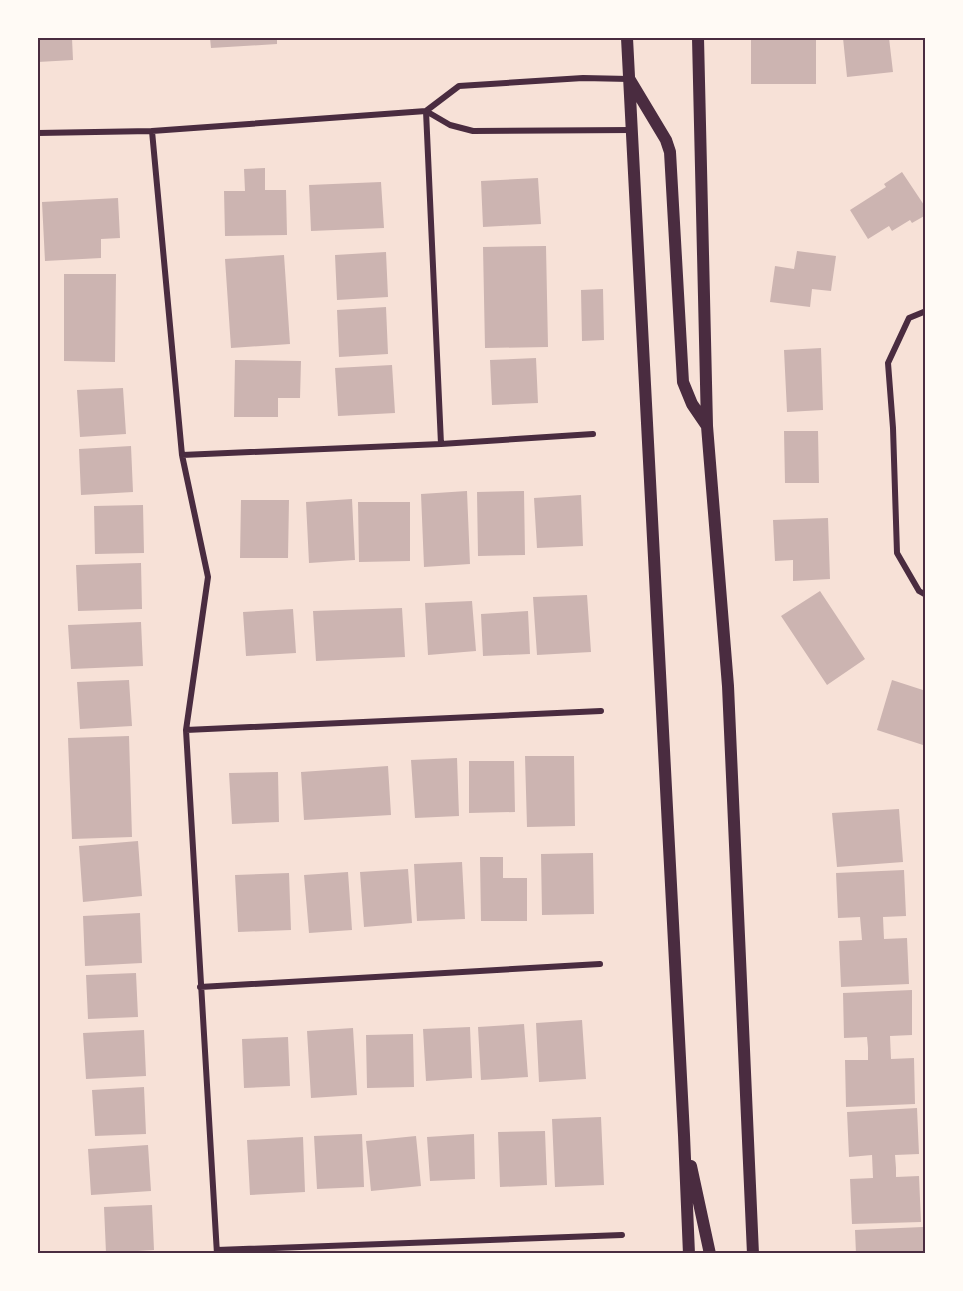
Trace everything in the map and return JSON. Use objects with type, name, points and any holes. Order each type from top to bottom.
[{"type":"main road","points":[[627,38],[689,1254]]},
{"type":"main road","points":[[698,38],[707,426],[728,686],[753,1254]]},
{"type":"main road","points":[[629,79],[666,140],[670,152],[683,382],[692,404],[707,426]]},
{"type":"main road","points":[[684,1135],[710,1254]]},
{"type":"street","points":[[38,133],[152,130],[426,111],[459,86],[583,78],[629,79]]},
{"type":"street","points":[[426,111],[450,125],[473,131],[632,130]]},
{"type":"street","points":[[426,111],[441,444]]},
{"type":"street","points":[[152,130],[182,455],[208,577],[186,730],[217,1252],[622,1235]]},
{"type":"street","points":[[926,311],[909,318],[888,363],[893,428],[897,553],[919,591],[926,595]]},
{"type":"street","points":[[182,455],[441,444],[593,434]]},
{"type":"street","points":[[186,730],[601,711]]},
{"type":"street","points":[[200,987],[600,964]]},
{"type":"building","points":[[38,38],[72,38],[73,60],[38,62]]},
{"type":"building","points":[[210,38],[277,38],[277,44],[211,48]]},
{"type":"building","points":[[816,38],[816,84],[751,84],[751,39]]},
{"type":"building","points":[[843,38],[889,38],[893,72],[847,77]]},
{"type":"building","points":[[265,168],[265,190],[286,190],[287,235],[225,236],[224,191],[245,191],[244,169]]},
{"type":"building","points":[[902,172],[926,208],[926,215],[912,223],[910,220],[892,231],[889,226],[868,239],[850,210],[886,187],[884,184]]},
{"type":"building","points":[[538,178],[541,224],[483,227],[481,181]]},
{"type":"building","points":[[381,182],[384,228],[311,231],[309,185]]},
{"type":"building","points":[[118,198],[120,238],[101,239],[101,258],[45,261],[42,202]]},
{"type":"building","points":[[546,246],[548,347],[485,348],[483,247]]},
{"type":"building","points":[[797,251],[836,256],[831,291],[812,289],[810,307],[770,302],[775,266],[794,269]]},
{"type":"building","points":[[386,252],[388,297],[337,300],[335,255]]},
{"type":"building","points":[[284,255],[290,344],[231,348],[225,259]]},
{"type":"building","points":[[64,274],[116,274],[115,362],[64,361]]},
{"type":"building","points":[[603,289],[604,340],[582,341],[581,290]]},
{"type":"building","points":[[386,307],[388,354],[339,357],[337,310]]},
{"type":"building","points":[[821,348],[823,410],[787,412],[784,350]]},
{"type":"building","points":[[536,358],[538,403],[492,405],[490,360]]},
{"type":"building","points":[[235,360],[301,361],[300,398],[278,398],[278,417],[234,417]]},
{"type":"building","points":[[392,365],[395,413],[338,416],[335,368]]},
{"type":"building","points":[[123,388],[126,434],[80,437],[77,390]]},
{"type":"building","points":[[784,431],[818,431],[819,483],[785,483]]},
{"type":"building","points":[[131,446],[133,492],[81,495],[79,449]]},
{"type":"building","points":[[467,491],[470,564],[424,567],[421,494]]},
{"type":"building","points":[[524,491],[525,555],[478,556],[477,492]]},
{"type":"building","points":[[581,495],[583,546],[537,548],[534,498]]},
{"type":"building","points":[[352,499],[355,560],[309,563],[306,502]]},
{"type":"building","points":[[241,500],[289,500],[288,558],[240,558]]},
{"type":"building","points":[[358,502],[410,502],[410,561],[359,562]]},
{"type":"building","points":[[143,505],[144,553],[95,554],[94,506]]},
{"type":"building","points":[[828,518],[830,579],[793,581],[793,560],[775,561],[773,520]]},
{"type":"building","points":[[141,563],[142,609],[78,611],[76,565]]},
{"type":"building","points":[[820,591],[865,659],[827,685],[781,616]]},
{"type":"building","points":[[587,595],[591,652],[537,655],[533,597]]},
{"type":"building","points":[[472,601],[476,651],[428,655],[425,603]]},
{"type":"building","points":[[402,608],[405,657],[316,661],[313,611]]},
{"type":"building","points":[[293,609],[296,653],[246,656],[243,612]]},
{"type":"building","points":[[528,611],[530,654],[483,656],[481,614]]},
{"type":"building","points":[[141,622],[143,666],[71,669],[68,625]]},
{"type":"building","points":[[129,680],[132,726],[80,729],[77,682]]},
{"type":"building","points":[[892,680],[926,691],[926,746],[877,730]]},
{"type":"building","points":[[129,736],[132,837],[72,839],[68,738]]},
{"type":"building","points":[[525,756],[574,756],[575,826],[527,827]]},
{"type":"building","points":[[457,758],[459,816],[415,818],[411,760]]},
{"type":"building","points":[[469,761],[514,761],[515,812],[469,813]]},
{"type":"building","points":[[388,766],[391,815],[304,820],[301,772]]},
{"type":"building","points":[[278,772],[279,822],[232,824],[229,773]]},
{"type":"building","points":[[899,809],[903,862],[837,867],[832,813]]},
{"type":"building","points":[[138,841],[142,896],[83,902],[79,846]]},
{"type":"building","points":[[593,853],[594,914],[542,915],[541,854]]},
{"type":"building","points":[[480,857],[503,857],[503,878],[527,878],[527,921],[481,921]]},
{"type":"building","points":[[462,862],[465,919],[417,921],[414,864]]},
{"type":"building","points":[[408,869],[412,923],[364,927],[360,872]]},
{"type":"building","points":[[904,870],[906,916],[883,917],[884,939],[907,938],[909,984],[841,987],[839,941],[862,940],[860,917],[838,918],[836,873]]},
{"type":"building","points":[[348,872],[352,930],[309,933],[304,875]]},
{"type":"building","points":[[289,873],[291,930],[238,932],[235,875]]},
{"type":"building","points":[[140,913],[142,963],[85,966],[83,916]]},
{"type":"building","points":[[136,973],[138,1017],[88,1019],[86,975]]},
{"type":"building","points":[[912,990],[912,1035],[890,1036],[891,1059],[914,1058],[915,1104],[846,1107],[845,1060],[868,1060],[868,1048],[867,1037],[844,1038],[843,993]]},
{"type":"building","points":[[582,1020],[586,1079],[539,1082],[536,1023]]},
{"type":"building","points":[[524,1024],[528,1077],[481,1080],[478,1027]]},
{"type":"building","points":[[470,1027],[472,1078],[426,1081],[423,1029]]},
{"type":"building","points":[[353,1028],[357,1095],[311,1098],[307,1031]]},
{"type":"building","points":[[144,1030],[146,1076],[86,1079],[83,1033]]},
{"type":"building","points":[[413,1034],[414,1087],[367,1088],[366,1035]]},
{"type":"building","points":[[288,1037],[290,1086],[244,1088],[242,1039]]},
{"type":"building","points":[[144,1087],[146,1134],[95,1136],[92,1090]]},
{"type":"building","points":[[917,1108],[919,1154],[895,1155],[896,1177],[919,1176],[921,1222],[852,1224],[850,1179],[873,1178],[872,1155],[849,1157],[847,1112]]},
{"type":"building","points":[[601,1117],[604,1185],[555,1187],[552,1119]]},
{"type":"building","points":[[545,1131],[547,1185],[500,1187],[498,1132]]},
{"type":"building","points":[[362,1134],[364,1187],[317,1189],[314,1136]]},
{"type":"building","points":[[474,1134],[475,1179],[430,1181],[427,1137]]},
{"type":"building","points":[[416,1136],[421,1186],[371,1191],[366,1141]]},
{"type":"building","points":[[303,1137],[305,1192],[250,1195],[247,1140]]},
{"type":"building","points":[[148,1145],[151,1191],[91,1195],[88,1149]]},
{"type":"building","points":[[152,1205],[154,1250],[106,1253],[104,1207]]},
{"type":"building","points":[[923,1227],[924,1254],[856,1254],[855,1230]]}]
